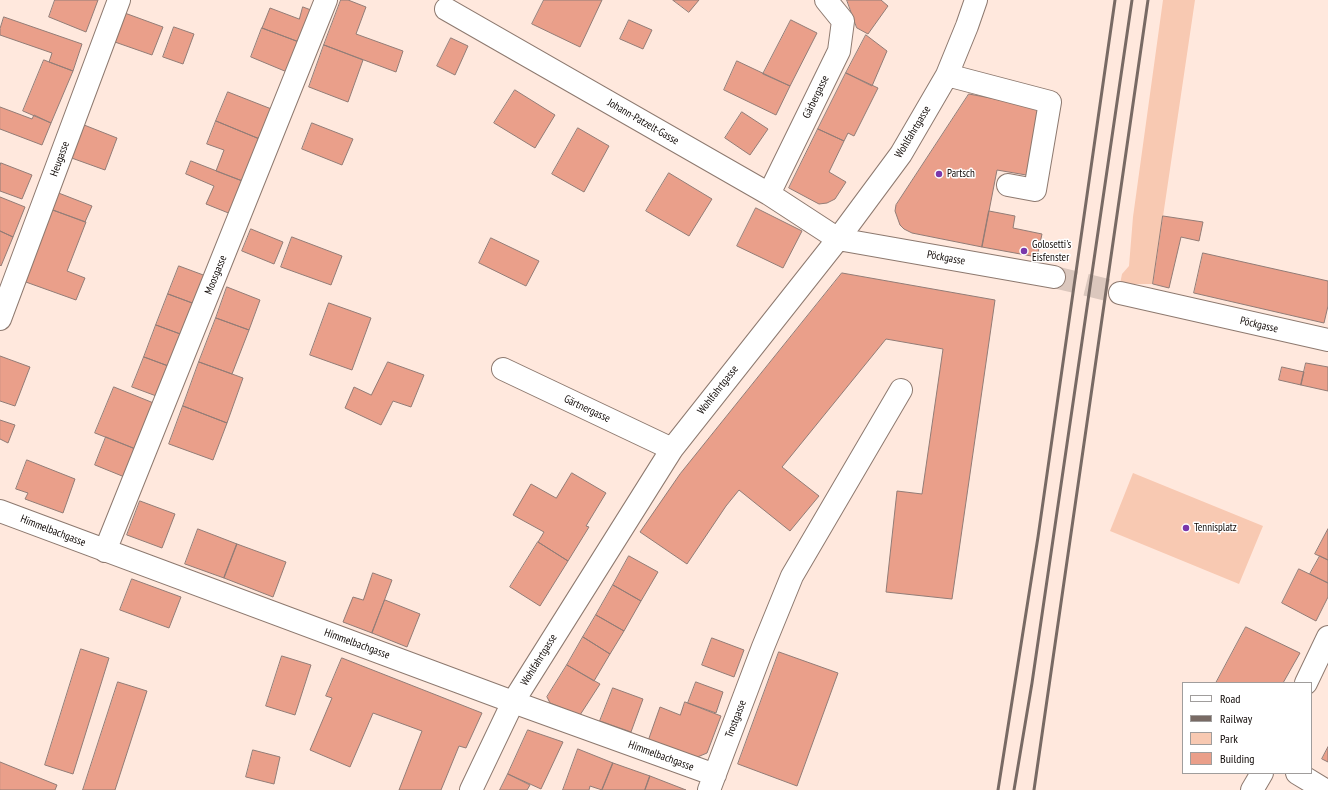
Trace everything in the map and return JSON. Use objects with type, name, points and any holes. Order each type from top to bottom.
[{"type":"street","name":"Heugasse","points":[[0,319],[119,0]]},
{"type":"street","name":"Moosgasse","points":[[105,550],[326,0]]},
{"type":"street","name":"Gärbergasse","points":[[769,194],[839,51],[843,21],[826,0]]},
{"type":"street","name":"Wohlfahrtgasse","points":[[471,790],[513,702],[672,449],[838,239],[900,154],[947,75],[976,0]]},
{"type":"street","name":"Johann-Patzelt-Gasse","points":[[446,9],[769,194],[838,239]]},
{"type":"street","points":[[947,75],[1050,102],[1035,190],[1008,185]]},
{"type":"street","name":"Pöckgasse","points":[[838,239],[1054,277]]},
{"type":"street","name":"Pöckgasse","points":[[1120,293],[1328,340]]},
{"type":"street","name":"Gärtnergasse","points":[[503,369],[672,449]]},
{"type":"street","name":"Trostgasse","points":[[712,783],[763,647],[792,576],[901,390]]},
{"type":"street","name":"Himmelbachgasse","points":[[0,511],[513,702],[712,783]]},
{"type":"street","points":[[1306,682],[1328,637]]},
{"type":"street","points":[[1252,790],[1261,774]]},
{"type":"street","points":[[1299,774],[1325,790]]},
{"type":"green space","points":[[1163,0],[1195,0],[1153,284],[1120,284],[1122,274],[1129,266],[1133,217]]},
{"type":"green space","name":"Tennisplatz","points":[[1133,473],[1263,526],[1239,584],[1110,531]]},
{"type":"building","points":[[55,0],[98,0],[86,32],[49,17]]},
{"type":"building","points":[[341,0],[348,0],[366,7],[356,34],[403,51],[396,72],[324,45]]},
{"type":"building","points":[[544,0],[602,0],[580,47],[532,24]]},
{"type":"building","points":[[673,0],[699,0],[689,12]]},
{"type":"building","points":[[847,0],[881,0],[888,6],[868,34],[857,28]]},
{"type":"building","points":[[303,7],[311,10],[299,42],[262,28],[270,8],[299,19]]},
{"type":"building","points":[[122,12],[163,27],[152,55],[112,41]]},
{"type":"building","points":[[4,17],[82,44],[73,71],[49,62],[52,53],[0,35],[0,29]]},
{"type":"building","points":[[629,20],[652,30],[643,49],[620,39]]},
{"type":"building","points":[[791,20],[817,33],[790,86],[763,74]]},
{"type":"building","points":[[174,27],[194,34],[183,64],[163,57]]},
{"type":"building","points":[[262,28],[299,42],[287,72],[251,57]]},
{"type":"building","points":[[866,35],[887,51],[872,86],[846,73]]},
{"type":"building","points":[[451,38],[468,46],[455,75],[437,66]]},
{"type":"building","points":[[324,45],[363,60],[348,102],[309,87]]},
{"type":"building","points":[[44,60],[73,71],[51,123],[23,111]]},
{"type":"building","points":[[737,61],[790,86],[776,115],[724,90]]},
{"type":"building","points":[[846,73],[878,88],[854,136],[848,133],[844,141],[818,129]]},
{"type":"building","points":[[515,90],[555,115],[535,148],[494,123]]},
{"type":"building","points":[[228,92],[274,110],[262,140],[216,121]]},
{"type":"building","points":[[969,94],[1043,108],[1032,176],[997,170],[982,247],[912,233],[900,225],[895,211],[896,205]]},
{"type":"building","points":[[0,107],[32,119],[34,115],[51,123],[42,145],[0,129]]},
{"type":"building","points":[[742,112],[768,129],[750,155],[725,138]]},
{"type":"building","points":[[216,121],[262,140],[245,182],[216,171],[224,150],[207,144]]},
{"type":"building","points":[[79,123],[117,138],[105,170],[66,156]]},
{"type":"building","points":[[312,123],[353,139],[342,165],[302,149]]},
{"type":"building","points":[[578,128],[609,146],[584,192],[552,174]]},
{"type":"building","points":[[818,129],[844,141],[829,172],[846,182],[835,199],[827,203],[819,204],[789,188]]},
{"type":"building","points":[[191,161],[245,182],[231,214],[206,204],[214,186],[186,174]]},
{"type":"building","points":[[1,163],[32,175],[22,199],[0,191]]},
{"type":"building","points":[[669,173],[712,199],[689,236],[646,211]]},
{"type":"building","points":[[56,192],[92,206],[85,222],[50,209]]},
{"type":"building","points":[[0,197],[25,207],[13,237],[0,231]]},
{"type":"building","points":[[756,208],[802,231],[783,268],[737,246]]},
{"type":"building","points":[[50,209],[86,222],[67,271],[85,278],[76,300],[23,281]]},
{"type":"building","points":[[989,211],[1015,216],[1013,228],[1042,234],[1037,257],[982,247]]},
{"type":"building","points":[[1163,216],[1203,222],[1199,241],[1181,237],[1169,288],[1153,284]]},
{"type":"building","points":[[251,229],[283,242],[274,264],[242,251]]},
{"type":"building","points":[[0,231],[13,237],[1,266],[0,265]]},
{"type":"building","points":[[292,237],[342,256],[331,285],[281,267]]},
{"type":"building","points":[[491,238],[539,261],[526,286],[479,263]]},
{"type":"building","points":[[1203,253],[1328,281],[1328,306],[1324,323],[1194,293]]},
{"type":"building","points":[[179,266],[206,276],[195,304],[168,294]]},
{"type":"building","points":[[842,273],[995,300],[952,599],[886,592],[897,491],[922,494],[943,349],[886,339],[782,467],[819,496],[790,531],[739,490],[726,506],[687,564],[640,532],[680,474]]},
{"type":"building","points":[[227,287],[260,300],[249,330],[216,318]]},
{"type":"building","points":[[168,294],[195,304],[183,335],[156,325]]},
{"type":"building","points":[[329,303],[371,318],[352,370],[310,355]]},
{"type":"building","points":[[216,318],[249,330],[232,374],[199,362]]},
{"type":"building","points":[[156,325],[183,335],[171,367],[144,357]]},
{"type":"building","points":[[0,356],[30,367],[15,406],[0,401]]},
{"type":"building","points":[[144,357],[171,367],[159,397],[132,387]]},
{"type":"building","points":[[199,362],[243,378],[227,423],[183,406]]},
{"type":"building","points":[[388,362],[424,375],[411,407],[393,401],[381,425],[345,408],[354,387],[371,395]]},
{"type":"building","points":[[1306,363],[1328,367],[1328,391],[1301,385]]},
{"type":"building","points":[[1282,367],[1304,372],[1301,385],[1279,380]]},
{"type":"building","points":[[114,387],[156,404],[138,450],[95,433]]},
{"type":"building","points":[[183,406],[227,423],[213,460],[169,444]]},
{"type":"building","points":[[0,420],[15,425],[8,443],[0,439]]},
{"type":"building","points":[[106,437],[138,450],[127,478],[95,465]]},
{"type":"building","points":[[27,460],[75,479],[63,513],[25,499],[28,493],[16,489]]},
{"type":"building","points":[[572,473],[606,493],[586,526],[589,527],[568,561],[538,542],[544,532],[513,515],[531,484],[556,498]]},
{"type":"building","points":[[140,501],[175,514],[162,548],[127,535]]},
{"type":"building","points":[[198,529],[237,544],[224,578],[185,564]]},
{"type":"building","points":[[1328,529],[1328,560],[1315,554]]},
{"type":"building","points":[[538,542],[568,561],[540,606],[510,587]]},
{"type":"building","points":[[237,544],[286,562],[273,597],[224,578]]},
{"type":"building","points":[[629,556],[658,572],[641,601],[613,585]]},
{"type":"building","points":[[1320,556],[1328,560],[1328,583],[1310,574]]},
{"type":"building","points":[[1299,569],[1328,583],[1328,597],[1316,621],[1282,603]]},
{"type":"building","points":[[373,573],[392,580],[372,633],[343,622],[353,597],[363,600]]},
{"type":"building","points":[[132,579],[181,597],[169,628],[120,610]]},
{"type":"building","points":[[613,585],[641,601],[624,631],[596,615]]},
{"type":"building","points":[[385,600],[420,614],[407,647],[372,633]]},
{"type":"building","points":[[596,615],[624,631],[610,654],[583,637]]},
{"type":"building","points":[[1246,627],[1300,653],[1284,682],[1217,682]]},
{"type":"building","points":[[583,637],[610,654],[594,681],[567,665]]},
{"type":"building","points":[[712,638],[744,650],[734,677],[702,665]]},
{"type":"building","points":[[81,649],[109,658],[73,774],[45,765]]},
{"type":"building","points":[[779,652],[838,673],[797,786],[738,764]]},
{"type":"building","points":[[282,656],[311,665],[295,715],[266,706]]},
{"type":"building","points":[[342,658],[482,713],[466,748],[459,746],[441,790],[399,790],[422,731],[373,713],[350,767],[310,750],[332,698],[326,696]]},
{"type":"building","points":[[567,665],[600,684],[580,715],[550,703],[547,697]]},
{"type":"building","points":[[118,682],[147,691],[115,790],[83,790]]},
{"type":"building","points":[[696,682],[723,692],[716,713],[688,703]]},
{"type":"building","points":[[613,688],[643,699],[631,732],[600,721]]},
{"type":"building","points":[[685,702],[721,716],[707,753],[695,758],[648,741],[660,707],[680,715]]},
{"type":"building","points":[[528,730],[563,742],[541,789],[508,774]]},
{"type":"building","points":[[1328,747],[1328,762],[1322,759]]},
{"type":"building","points":[[578,749],[613,763],[602,790],[590,786],[589,790],[563,790]]},
{"type":"building","points":[[253,750],[280,757],[274,784],[246,777]]},
{"type":"building","points":[[0,762],[57,785],[55,790],[0,790]]},
{"type":"building","points":[[613,763],[650,776],[645,790],[602,790]]},
{"type":"building","points":[[508,774],[530,785],[527,790],[500,790]]},
{"type":"building","points":[[650,776],[686,790],[645,790]]},
{"type":"tunnel","points":[[1054,277],[1120,293]]},
{"type":"railway","points":[[998,790],[1038,537],[1115,0]]},
{"type":"railway","points":[[1014,790],[1032,683],[1132,0]]},
{"type":"railway","points":[[1034,790],[1148,0]]},
{"type":"place","name":"Partsch","points":[[939,174]]},
{"type":"place","name":"Golosetti's Eisfenster","points":[[1024,251]]},
{"type":"place","name":"Tennisplatz","points":[[1186,528]]}]
